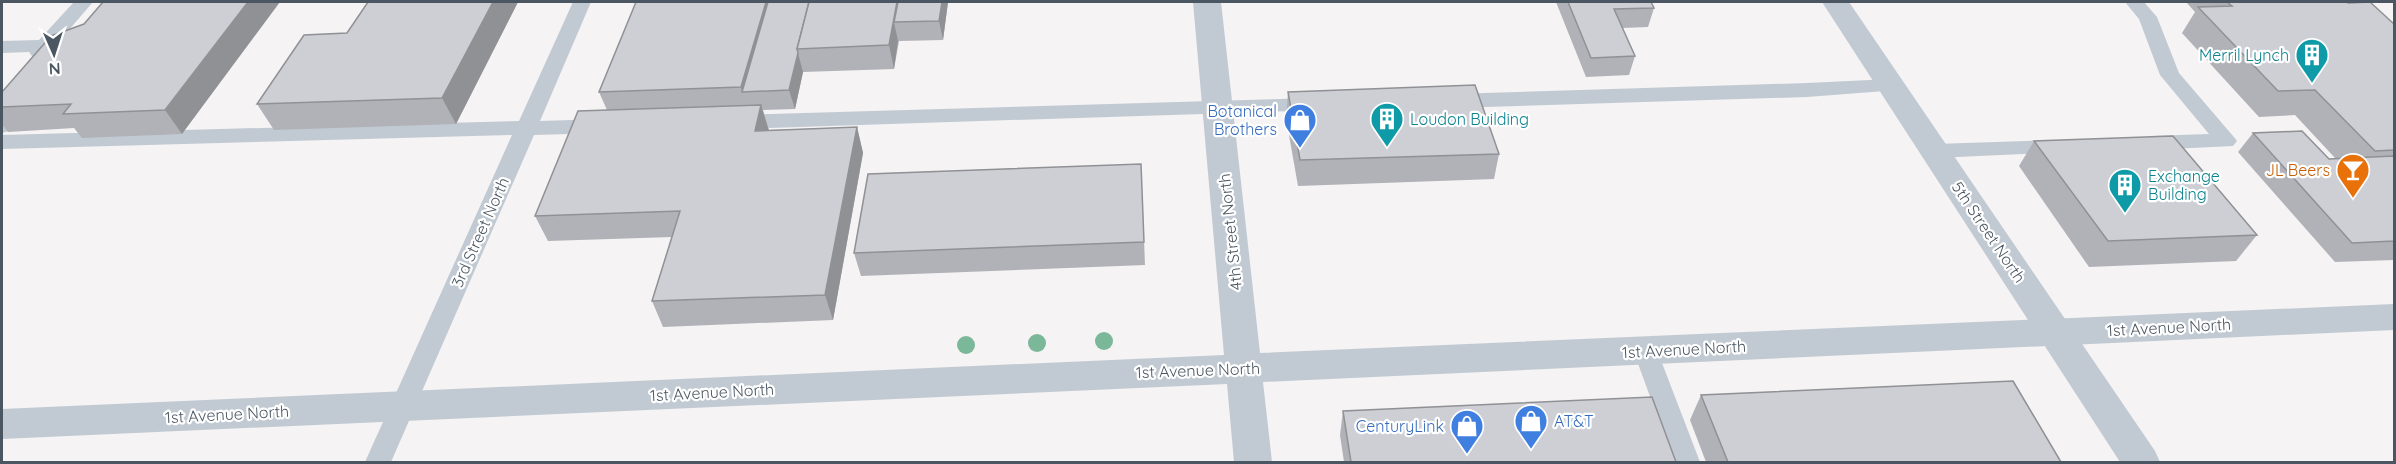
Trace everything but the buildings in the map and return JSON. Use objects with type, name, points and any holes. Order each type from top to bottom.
[{"type":"street","name":"4th Street North","points":[[1207,2],[1253,462]]},
{"type":"street","name":"5th Street North","points":[[1836,2],[2141,462]]},
{"type":"street","name":"1st Avenue North","points":[[2,424],[2394,317]]},
{"type":"lane","points":[[26,67],[84,2]]},
{"type":"lane","name":"3rd Street North","points":[[378,462],[582,2]]},
{"type":"lane","points":[[2133,2],[2148,17],[2170,75],[2226,141],[2134,144]]},
{"type":"lane","points":[[2,48],[72,45],[54,66]]},
{"type":"lane","points":[[1428,102],[1807,90],[1891,85]]},
{"type":"lane","points":[[714,123],[1333,105]]},
{"type":"lane","points":[[2,142],[618,125]]},
{"type":"lane","points":[[1935,151],[2077,146]]},
{"type":"lane","points":[[1645,350],[1687,462]]},
{"type":"place","name":"Merril Lynch","points":[[2312,84]]},
{"type":"place","name":"Loudon Building","points":[[1387,148]]},
{"type":"place","name":"Botanical Brothers","points":[[1300,149]]},
{"type":"place","name":"JL Beers","points":[[2353,199]]},
{"type":"place","name":"Exchange Building","points":[[2125,214]]},
{"type":"place","name":"AT&T","points":[[1531,450]]},
{"type":"place","name":"CenturyLink","points":[[1467,455]]}]
